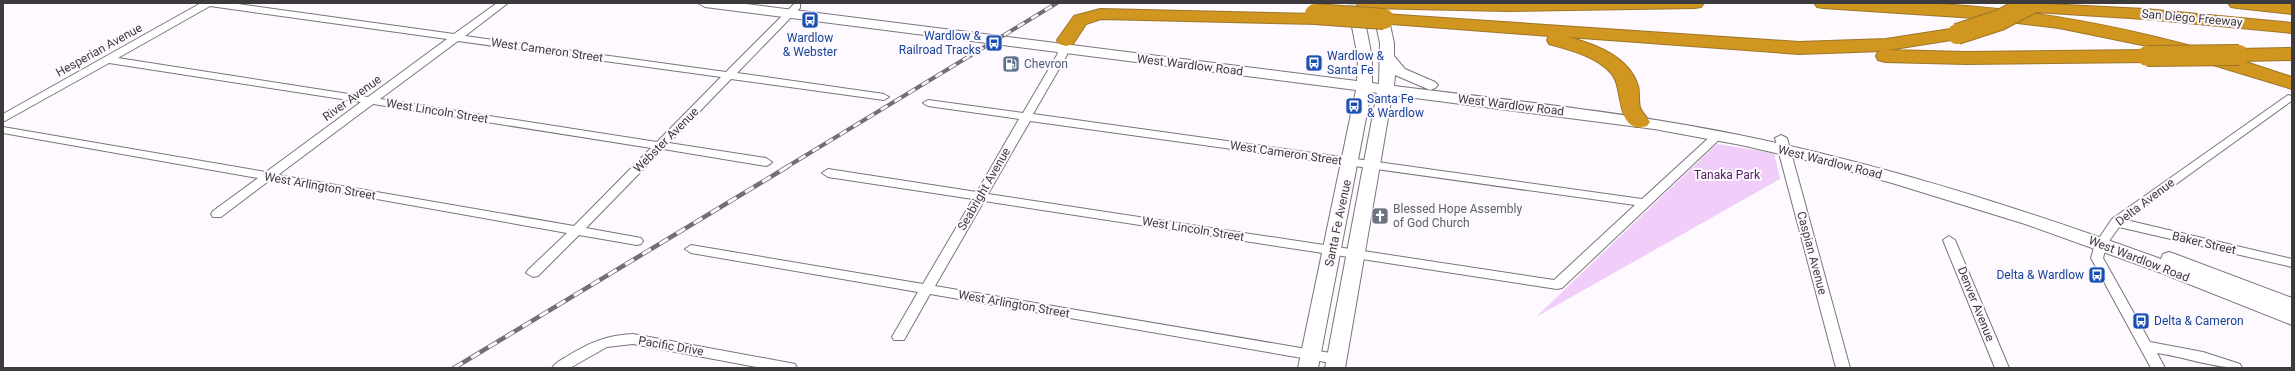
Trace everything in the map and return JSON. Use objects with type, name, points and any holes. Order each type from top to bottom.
[{"type":"highway","points":[[1201,3],[1317,16]]},
{"type":"highway","points":[[1066,45],[1080,20],[1100,14],[1317,16],[1372,11],[1493,6],[1695,3]]},
{"type":"highway","points":[[1823,3],[1991,14],[2056,23],[2169,46],[2291,93]]},
{"type":"highway","name":"San Diego Freeway","points":[[1949,3],[2114,12],[2292,28]]},
{"type":"highway","points":[[1372,11],[1420,22],[1444,24],[1775,47],[1823,48],[1912,42],[1957,34],[2000,20],[2032,3]]},
{"type":"highway","points":[[2048,3],[2144,9],[2292,23]]},
{"type":"highway","points":[[2093,3],[2292,23]]},
{"type":"highway","name":"San Diego Freeway","points":[[2149,3],[2292,17]]},
{"type":"highway","points":[[2237,3],[2292,8]]},
{"type":"highway","points":[[2271,3],[2292,8]]},
{"type":"highway","points":[[1444,24],[1550,39],[1592,52],[1613,65],[1624,78],[1629,90],[1635,116]]},
{"type":"highway","points":[[1823,48],[1882,56],[1935,58],[2292,54]]},
{"type":"main road","name":"West Wardlow Road","points":[[705,3],[793,10],[1635,116],[1717,136],[1782,144]]},
{"type":"main road","name":"West Wardlow Road","points":[[776,3],[793,10]]},
{"type":"main road","name":"Santa Fe Avenue","points":[[1336,364],[1386,85],[1387,43],[1372,11]]},
{"type":"main road","name":"Santa Fe Avenue","points":[[1309,362],[1333,250],[1365,82],[1363,43],[1372,11]]},
{"type":"main road","points":[[1387,57],[1400,72],[1430,86]]},
{"type":"main road","name":"West Wardlow Road","points":[[1386,85],[1430,86],[1635,116],[1782,144],[1947,192],[2108,233],[2292,305]]},
{"type":"main road","name":"West Wardlow Road","points":[[2108,233],[2292,318]]},
{"type":"street","name":"West Cameron Street","points":[[209,3],[884,97]]},
{"type":"street","name":"Hesperian Avenue","points":[[3,119],[209,3]]},
{"type":"street","name":"River Avenue","points":[[217,214],[504,3]]},
{"type":"street","name":"Webster Avenue","points":[[533,273],[578,230],[793,10]]},
{"type":"street","name":"Seabright Avenue","points":[[899,337],[1066,45]]},
{"type":"street","name":"West Lincoln Street","points":[[108,60],[766,162]]},
{"type":"street","name":"Delta Avenue","points":[[2108,233],[2291,93]]},
{"type":"street","name":"West Cameron Street","points":[[928,103],[1645,203]]},
{"type":"street","name":"West Arlington Street","points":[[3,130],[637,241]]},
{"type":"street","points":[[1645,203],[1717,136]]},
{"type":"street","name":"Caspian Avenue","points":[[1782,144],[1843,368]]},
{"type":"street","name":"West Lincoln Street","points":[[828,172],[1557,285],[1645,203]]},
{"type":"street","name":"Baker Street","points":[[2108,233],[2292,263]]},
{"type":"street","points":[[2108,233],[2097,258],[2158,368]]},
{"type":"street","name":"Denver Avenue","points":[[1949,240],[2002,368]]},
{"type":"street","name":"West Arlington Street","points":[[692,249],[926,290],[1309,362],[1336,364]]},
{"type":"street","name":"Pacific Drive","points":[[559,368],[598,344],[615,338],[633,339],[790,368]]},
{"type":"street","points":[[2146,346],[2194,354],[2218,360],[2235,368]]},
{"type":"green space","name":"Tanaka Park","points":[[1717,144],[1774,153],[1780,179],[1536,317]]},
{"type":"tunnel","points":[[1354,3],[1356,11]]},
{"type":"railway","points":[[785,168],[1057,3]]},
{"type":"railway","points":[[454,368],[787,167]]},
{"type":"place","name":"Wardlow & Webster","points":[[810,20]]},
{"type":"place","name":"Wardlow & Railroad Tracks","points":[[994,43]]},
{"type":"place","name":"Wardlow & Santa Fe","points":[[1314,63]]},
{"type":"place","name":"Chevron","points":[[1011,64]]},
{"type":"place","name":"Santa Fe & Wardlow","points":[[1354,106]]},
{"type":"place","name":"Blessed Hope Assembly of God Church","points":[[1380,216]]},
{"type":"place","name":"Delta & Wardlow","points":[[2097,275]]},
{"type":"place","name":"Delta & Cameron","points":[[2141,321]]}]
